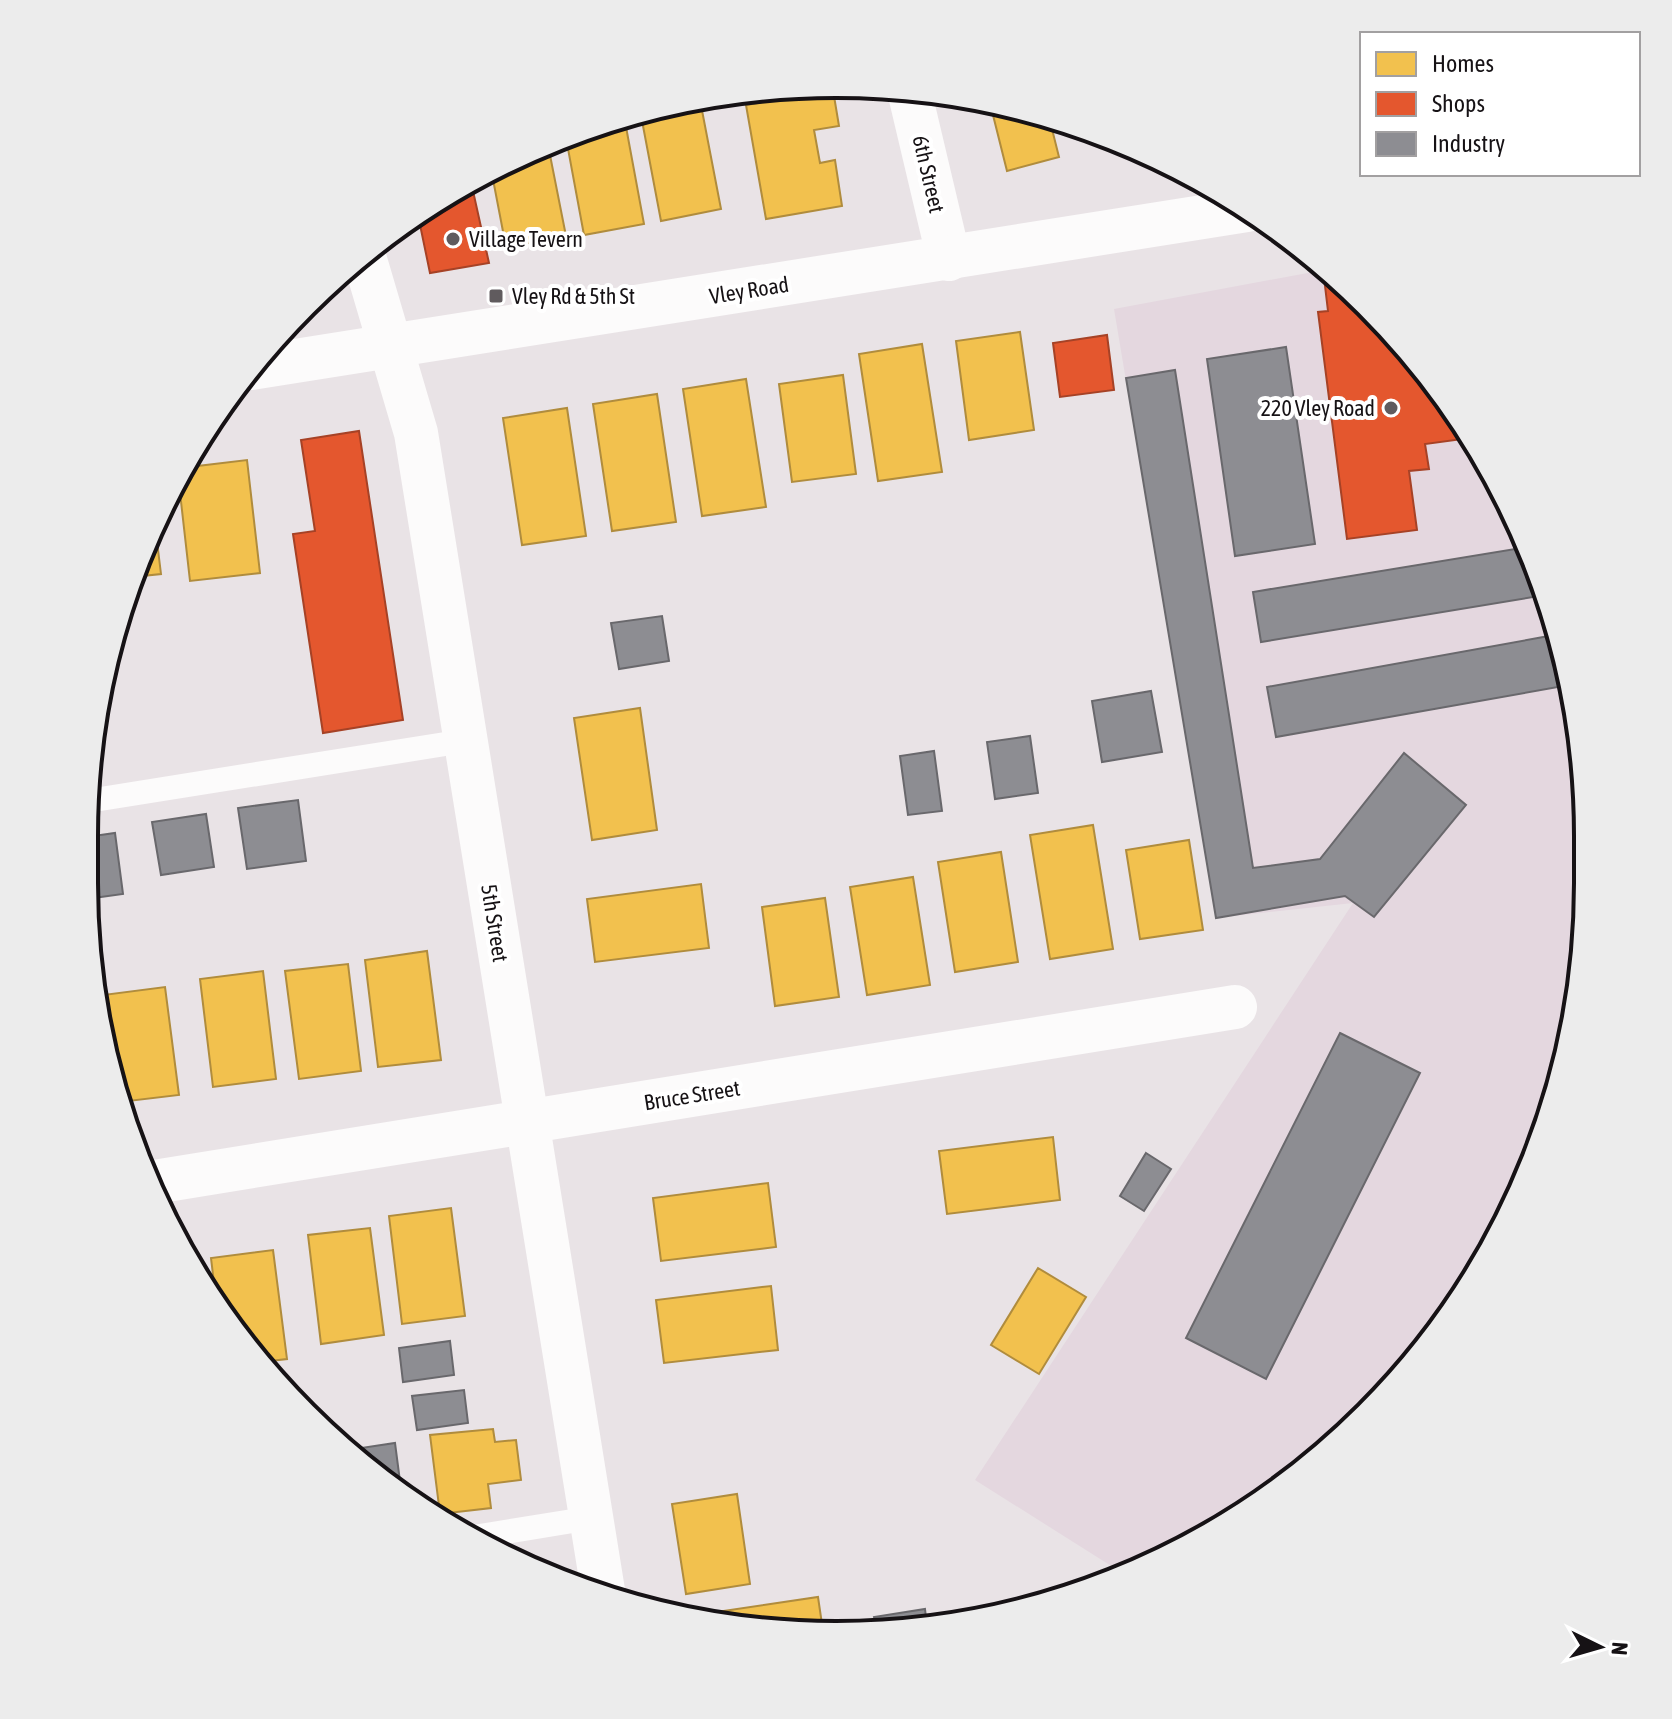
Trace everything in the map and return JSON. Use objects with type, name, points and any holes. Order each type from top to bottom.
[{"type":"street","name":"6th Street","points":[[912,102],[949,259]]},
{"type":"street","name":"Vley Road","points":[[268,365],[1231,213]]},
{"type":"street","name":"5th Street","points":[[367,267],[416,433],[602,1583]]},
{"type":"street","name":"Bruce Street","points":[[161,1181],[1235,1007]]},
{"type":"lane","points":[[100,799],[464,741]]},
{"type":"lane","points":[[490,1534],[591,1518]]},
{"type":"shaded area","points":[[1312,272],[1391,349],[1450,426],[1475,467],[1518,554],[1535,599],[1560,692],[1568,740],[1574,883],[1568,979],[1549,1074],[1518,1165],[1498,1209],[1450,1293],[1391,1370],[1323,1438],[1246,1497],[1162,1545],[1113,1567],[975,1480],[1353,903],[1216,918],[1114,309]]},
{"type":"building: Homes","points":[[834,98],[839,126],[814,130],[820,163],[835,160],[842,206],[766,219],[746,105]]},
{"type":"building: Homes","points":[[702,110],[721,209],[661,221],[643,124]]},
{"type":"building: Homes","points":[[993,115],[1052,131],[1059,157],[1007,171]]},
{"type":"building: Homes","points":[[626,129],[644,224],[584,235],[568,149]]},
{"type":"building: Homes","points":[[550,156],[566,236],[506,247],[494,183]]},
{"type":"building: Homes","points":[[1020,332],[1034,430],[969,440],[956,341]]},
{"type":"building: Homes","points":[[922,344],[942,472],[878,481],[859,354]]},
{"type":"building: Homes","points":[[843,375],[856,474],[792,482],[779,384]]},
{"type":"building: Homes","points":[[746,379],[766,507],[702,516],[683,389]]},
{"type":"building: Homes","points":[[657,394],[676,522],[612,531],[593,404]]},
{"type":"building: Homes","points":[[567,408],[586,536],[522,545],[503,418]]},
{"type":"building: Homes","points":[[247,460],[260,573],[190,581],[181,498],[198,466]]},
{"type":"building: Homes","points":[[158,546],[161,574],[146,576]]},
{"type":"building: Homes","points":[[640,708],[657,830],[592,840],[574,718]]},
{"type":"building: Homes","points":[[1093,825],[1113,949],[1050,959],[1030,835]]},
{"type":"building: Homes","points":[[1189,840],[1203,930],[1140,939],[1126,850]]},
{"type":"building: Homes","points":[[1001,852],[1018,962],[955,972],[938,862]]},
{"type":"building: Homes","points":[[913,877],[930,985],[867,995],[850,887]]},
{"type":"building: Homes","points":[[701,884],[709,948],[595,962],[587,899]]},
{"type":"building: Homes","points":[[825,898],[839,997],[775,1006],[762,907]]},
{"type":"building: Homes","points":[[427,951],[441,1060],[378,1067],[365,960]]},
{"type":"building: Homes","points":[[348,964],[361,1071],[299,1079],[285,971]]},
{"type":"building: Homes","points":[[263,971],[276,1079],[213,1087],[200,979]]},
{"type":"building: Homes","points":[[165,987],[179,1095],[131,1101],[107,995]]},
{"type":"building: Homes","points":[[1053,1137],[1060,1200],[947,1214],[939,1151]]},
{"type":"building: Homes","points":[[768,1183],[776,1247],[661,1261],[653,1198]]},
{"type":"building: Homes","points":[[451,1208],[465,1316],[402,1324],[389,1216]]},
{"type":"building: Homes","points":[[370,1228],[384,1335],[321,1344],[308,1235]]},
{"type":"building: Homes","points":[[273,1250],[287,1359],[274,1361],[251,1332],[214,1279],[211,1258]]},
{"type":"building: Homes","points":[[1038,1268],[1086,1297],[1039,1374],[991,1345]]},
{"type":"building: Homes","points":[[771,1286],[778,1350],[664,1363],[656,1300]]},
{"type":"building: Homes","points":[[493,1429],[495,1442],[516,1440],[521,1480],[488,1484],[491,1508],[452,1513],[439,1505],[430,1435]]},
{"type":"building: Homes","points":[[737,1494],[750,1584],[686,1594],[672,1504]]},
{"type":"building: Homes","points":[[818,1597],[821,1620],[740,1615],[719,1612]]},
{"type":"building: Shops","name":"Village Tevern","points":[[474,193],[489,263],[430,273],[420,226]]},
{"type":"building: Shops","name":"220 Vley Road","points":[[1325,283],[1391,349],[1458,440],[1425,444],[1429,469],[1409,471],[1417,530],[1347,539],[1318,312],[1328,311]]},
{"type":"building: Shops","points":[[1107,335],[1114,390],[1060,397],[1053,343]]},
{"type":"building: Shops","points":[[359,431],[403,720],[323,733],[293,534],[315,531],[301,440]]},
{"type":"building: Industry","points":[[1286,347],[1315,544],[1235,556],[1207,359]]},
{"type":"building: Industry","points":[[1175,370],[1253,868],[1320,859],[1404,753],[1466,805],[1374,917],[1345,896],[1216,918],[1126,378]]},
{"type":"building: Industry","points":[[1516,549],[1534,597],[1261,642],[1253,592]]},
{"type":"building: Industry","points":[[662,616],[669,661],[619,669],[611,623]]},
{"type":"building: Industry","points":[[1546,636],[1558,687],[1276,737],[1267,687]]},
{"type":"building: Industry","points":[[1151,691],[1162,752],[1102,762],[1092,701]]},
{"type":"building: Industry","points":[[1030,736],[1038,793],[995,799],[987,742]]},
{"type":"building: Industry","points":[[934,751],[942,811],[908,815],[900,756]]},
{"type":"building: Industry","points":[[298,800],[306,861],[247,869],[238,808]]},
{"type":"building: Industry","points":[[206,814],[214,867],[161,875],[152,822]]},
{"type":"building: Industry","points":[[115,833],[123,894],[99,897],[98,835]]},
{"type":"building: Industry","points":[[1340,1033],[1420,1073],[1266,1379],[1186,1338]]},
{"type":"building: Industry","points":[[1146,1153],[1171,1169],[1144,1211],[1120,1196]]},
{"type":"building: Industry","points":[[450,1341],[454,1375],[403,1382],[399,1348]]},
{"type":"building: Industry","points":[[464,1390],[468,1423],[417,1430],[412,1396]]},
{"type":"building: Industry","points":[[395,1443],[399,1477],[387,1468],[362,1448]]},
{"type":"building: Industry","points":[[925,1609],[926,1616],[874,1619],[874,1617]]},
{"type":"place","name":"Village Tevern","points":[[453,239]]},
{"type":"place","name":"Vley Rd & 5th St","points":[[496,296]]},
{"type":"place","name":"220 Vley Road","points":[[1391,408]]}]
